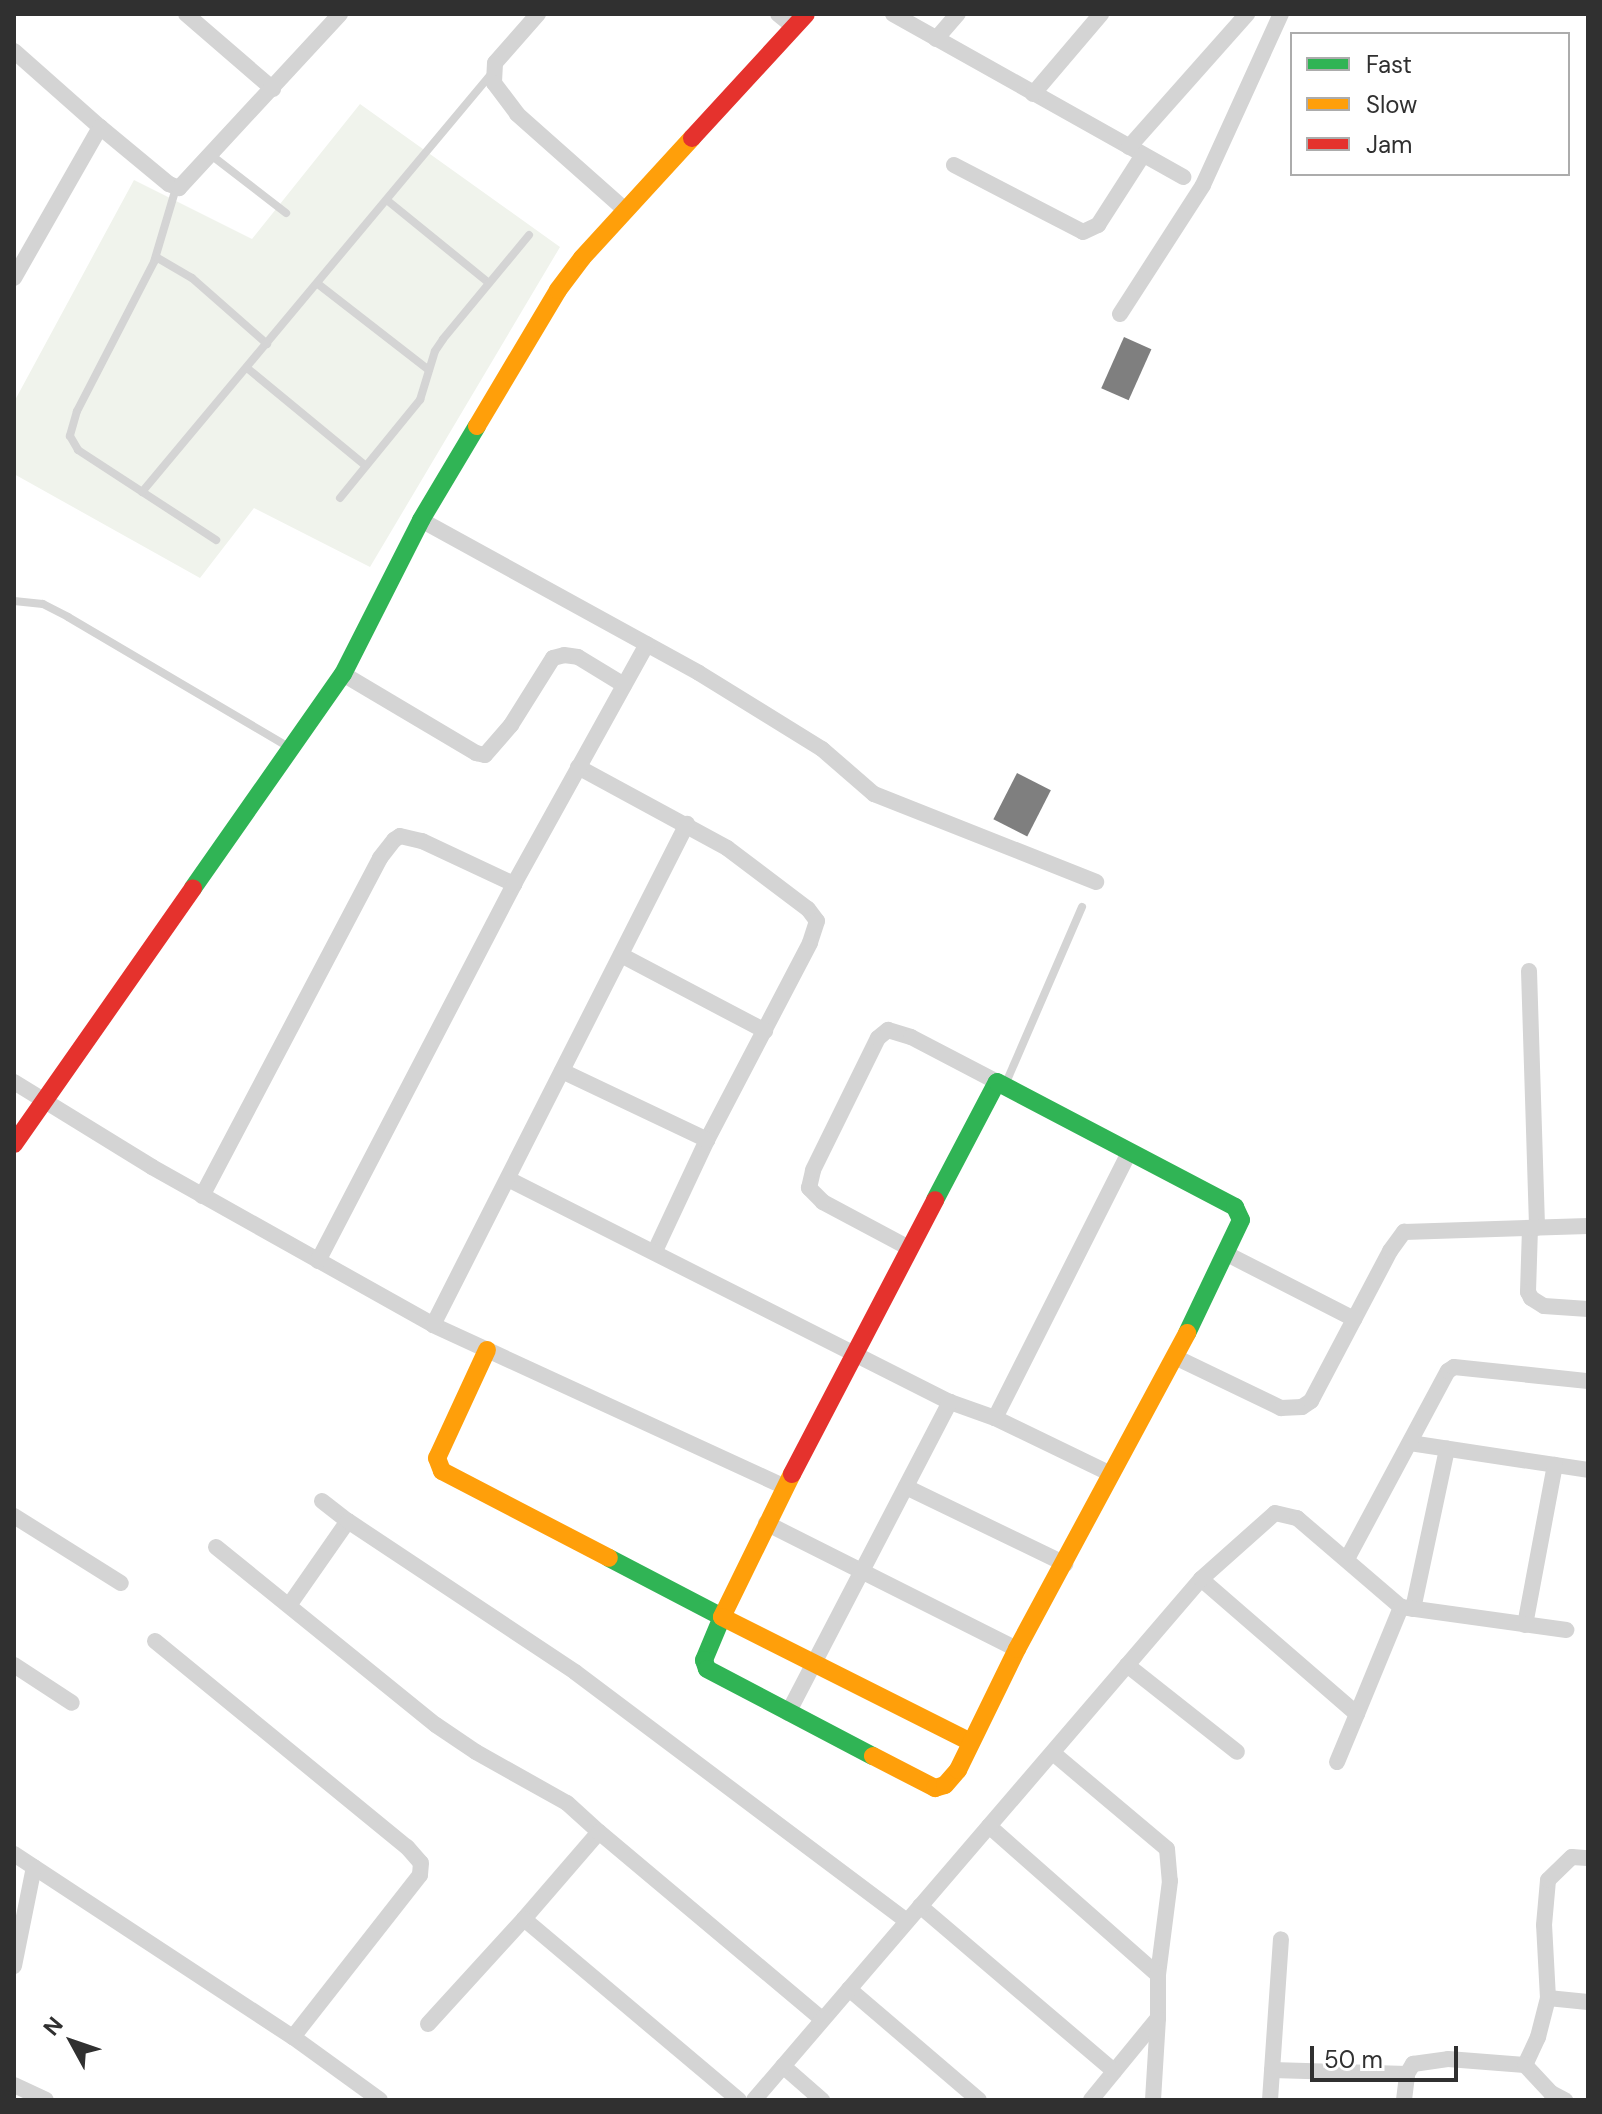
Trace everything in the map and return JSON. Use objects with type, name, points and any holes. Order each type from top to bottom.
[{"type":"street","points":[[186,14],[273,89]]},
{"type":"street","points":[[14,51],[100,127],[176,188],[211,155],[340,14]]},
{"type":"street","points":[[538,14],[501,53],[492,73],[498,91],[517,114],[625,210]]},
{"type":"street","points":[[14,1144],[41,1101],[343,674],[421,520],[558,290],[625,210],[800,20],[778,14]]},
{"type":"street","points":[[893,14],[1183,177]]},
{"type":"street","points":[[936,39],[958,14]]},
{"type":"street","points":[[1033,94],[1101,14]]},
{"type":"street","points":[[954,165],[1083,232],[1098,225],[1136,151],[1247,14]]},
{"type":"street","points":[[1120,314],[1203,185],[1281,14]]},
{"type":"street","points":[[14,278],[100,127]]},
{"type":"street","points":[[421,520],[647,644],[822,749],[874,794],[1096,882]]},
{"type":"street","points":[[318,1261],[514,884],[647,644]]},
{"type":"street","points":[[343,674],[476,753],[485,755],[511,725],[553,658],[564,655],[578,657],[624,685]]},
{"type":"street","points":[[578,767],[687,824],[762,873],[808,909],[817,921],[810,943],[707,1140],[655,1251]]},
{"type":"street","points":[[433,1325],[687,824]]},
{"type":"street","points":[[202,1196],[373,872],[394,840],[400,836],[422,841],[514,884]]},
{"type":"street","points":[[621,955],[765,1031]]},
{"type":"street","points":[[1529,971],[1534,1228],[1528,1292],[1531,1298],[1544,1306],[1588,1309]]},
{"type":"street","points":[[909,1248],[823,1202],[809,1188],[813,1170],[878,1038],[888,1030],[911,1037],[1130,1151],[1235,1207],[1241,1220],[1175,1357],[1017,1649],[951,1779],[935,1788],[707,1669],[704,1660],[766,1523],[909,1248],[1001,1084]]},
{"type":"street","points":[[562,1071],[707,1140]]},
{"type":"street","points":[[14,1082],[202,1196],[433,1325],[785,1487]]},
{"type":"street","points":[[995,1418],[1130,1151]]},
{"type":"street","points":[[508,1179],[855,1351],[950,1402],[995,1418],[1111,1474]]},
{"type":"street","points":[[1175,1357],[1290,1410],[1311,1401],[1390,1251],[1404,1232],[1588,1226]]},
{"type":"street","points":[[1227,1254],[1354,1319]]},
{"type":"street","points":[[487,1350],[437,1458],[442,1471],[970,1742]]},
{"type":"street","points":[[1347,1559],[1448,1371],[1454,1367],[1588,1381]]},
{"type":"street","points":[[788,1713],[950,1402]]},
{"type":"street","points":[[1410,1443],[1588,1470]]},
{"type":"street","points":[[1337,1762],[1407,1608],[1447,1449]]},
{"type":"street","points":[[1525,1625],[1555,1465]]},
{"type":"street","points":[[906,1487],[1065,1564]]},
{"type":"street","points":[[322,1501],[575,1672],[907,1921]]},
{"type":"street","points":[[754,2100],[1201,1579],[1280,1511],[1297,1518],[1407,1608],[1566,1630]]},
{"type":"street","points":[[14,1516],[121,1583]]},
{"type":"street","points":[[290,1604],[348,1521]]},
{"type":"street","points":[[766,1523],[1017,1649]]},
{"type":"street","points":[[216,1547],[436,1725],[476,1752],[567,1803],[822,2019]]},
{"type":"street","points":[[1201,1579],[1357,1714]]},
{"type":"street","points":[[155,1641],[407,1847],[421,1863],[420,1875],[293,2037]]},
{"type":"street","points":[[14,1665],[72,1703]]},
{"type":"street","points":[[1127,1665],[1237,1752]]},
{"type":"street","points":[[1053,1753],[1167,1849],[1170,1881],[1158,1975],[1153,2100]]},
{"type":"street","points":[[989,1826],[1158,1975]]},
{"type":"street","points":[[428,2024],[599,1832]]},
{"type":"street","points":[[14,1854],[293,2037],[380,2100]]},
{"type":"street","points":[[1525,2065],[1538,2037],[1548,1998],[1544,1925],[1548,1880],[1572,1857],[1588,1858]]},
{"type":"street","points":[[14,1966],[34,1867]]},
{"type":"street","points":[[920,1906],[1114,2071]]},
{"type":"street","points":[[524,1919],[739,2100]]},
{"type":"street","points":[[1270,2100],[1281,1939]]},
{"type":"street","points":[[849,1989],[979,2100]]},
{"type":"street","points":[[1548,1998],[1588,2002]]},
{"type":"street","points":[[1091,2100],[1158,2018]]},
{"type":"street","points":[[1404,2100],[1407,2074],[1413,2064],[1423,2060],[1525,2065],[1551,2093],[1565,2100]]},
{"type":"street","points":[[783,2066],[822,2100]]},
{"type":"street","points":[[1272,2070],[1407,2074]]},
{"type":"street","points":[[14,2085],[46,2100]]},
{"type":"lane","points":[[142,492],[492,73]]},
{"type":"lane","points":[[211,155],[286,213]]},
{"type":"lane","points":[[176,188],[156,257],[70,429],[73,444],[78,450],[216,540]]},
{"type":"lane","points":[[388,201],[489,283]]},
{"type":"lane","points":[[340,498],[420,400],[443,339],[529,235]]},
{"type":"lane","points":[[156,257],[192,278],[267,344]]},
{"type":"lane","points":[[318,284],[429,370]]},
{"type":"lane","points":[[247,368],[366,466]]},
{"type":"lane","points":[[14,601],[43,604],[68,617],[291,748]]},
{"type":"lane","points":[[1001,1084],[1082,907]]},
{"type":"shaded area","points":[[360,104],[560,247],[370,567],[254,508],[200,578],[14,474],[14,402],[134,180],[252,239]]},
{"type":"building","points":[[1124,337],[1151,349],[1129,400],[1101,388]]},
{"type":"building","points":[[1017,773],[1051,790],[1027,837],[993,819]]},
{"type":"traffic: fast","points":[[193,888],[343,674],[421,520],[477,426]]},
{"type":"traffic: fast","points":[[935,1200],[997,1082],[1235,1207],[1241,1220],[1187,1333]]},
{"type":"traffic: fast","points":[[609,1558],[722,1617],[704,1660],[707,1669],[873,1756]]},
{"type":"traffic: slow","points":[[477,426],[558,290],[582,258],[692,138]]},
{"type":"traffic: slow","points":[[873,1756],[935,1788],[945,1785],[958,1770],[1017,1649],[1187,1333]]},
{"type":"traffic: slow","points":[[487,1350],[437,1458],[442,1471],[609,1558]]},
{"type":"traffic: slow","points":[[792,1474],[722,1617],[970,1742]]},
{"type":"traffic: jam","points":[[692,138],[806,14]]},
{"type":"traffic: jam","points":[[14,1144],[193,888]]},
{"type":"traffic: jam","points":[[792,1474],[935,1200]]}]
